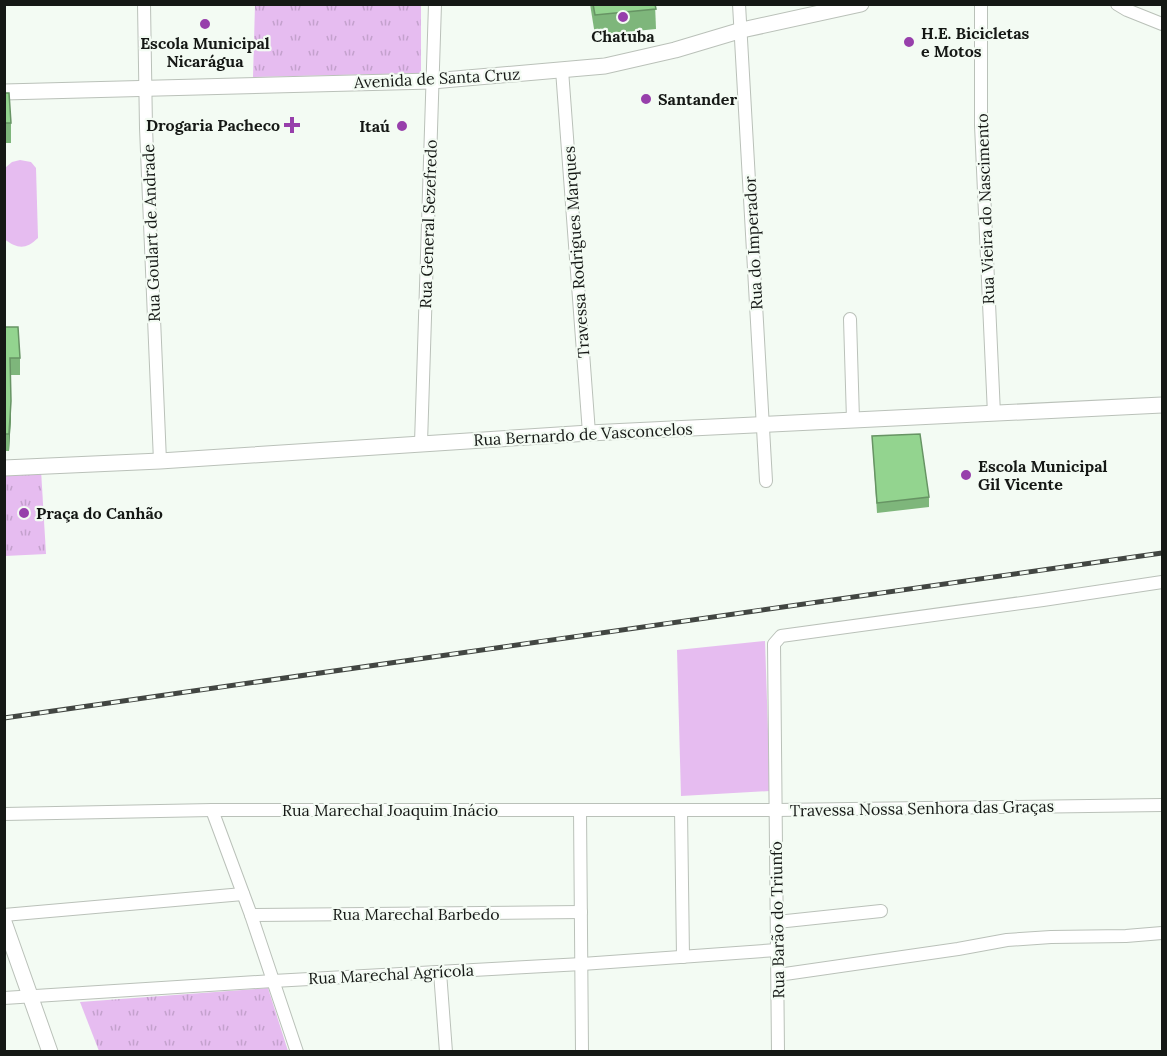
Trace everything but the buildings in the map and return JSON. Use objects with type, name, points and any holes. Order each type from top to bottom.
[{"type":"main road","name":"Avenida de Santa Cruz","points":[[4,92],[432,81],[605,66],[675,50],[742,30],[861,4]]},
{"type":"main road","name":"Rua Bernardo de Vasconcelos","points":[[4,468],[160,461],[589,433],[1162,405]]},
{"type":"main road","points":[[4,922],[50,1052]]},
{"type":"street","name":"Rua Goulart de Andrade","points":[[144,4],[160,461]]},
{"type":"street","name":"Rua General Sezefredo","points":[[421,443],[435,4]]},
{"type":"street","name":"Rua do Imperador","points":[[739,4],[766,481]]},
{"type":"street","name":"Rua Vieira do Nascimento","points":[[981,4],[981,125],[999,413]]},
{"type":"street","points":[[1117,4],[1162,24]]},
{"type":"street","name":"Travessa Rodrigues Marques","points":[[562,70],[589,433]]},
{"type":"street","points":[[850,319],[853,420]]},
{"type":"street","name":"Rua Barão do Triunfo","points":[[778,1052],[774,644],[781,636],[1162,582]]},
{"type":"street","name":"Travessa Nossa Senhora das Graças","points":[[776,810],[1162,805]]},
{"type":"street","points":[[212,810],[251,915],[297,1052]]},
{"type":"street","name":"Rua Marechal Joaquim Inácio","points":[[4,814],[212,810],[776,810]]},
{"type":"street","points":[[580,810],[582,1051]]},
{"type":"street","points":[[681,810],[683,957]]},
{"type":"street","points":[[4,915],[243,894]]},
{"type":"street","points":[[777,922],[881,911]]},
{"type":"street","name":"Rua Marechal Barbedo","points":[[251,915],[581,912]]},
{"type":"street","points":[[778,975],[1008,940],[1162,933]]},
{"type":"street","name":"Rua Marechal Agrícola","points":[[4,998],[582,964],[777,950]]},
{"type":"street","points":[[440,972],[446,1052]]},
{"type":"green space","points":[[255,5],[421,5],[421,73],[253,77]]},
{"type":"green space","points":[[20,160],[31,162],[36,168],[38,238],[29,245],[21,247],[4,239],[5,168],[12,162]]},
{"type":"green space","name":"Praça do Canhão","points":[[41,470],[46,554],[5,556],[4,471]]},
{"type":"green space","points":[[765,641],[770,791],[681,796],[677,650]]},
{"type":"green space","points":[[268,988],[288,1051],[99,1051],[80,1002]]},
{"type":"railway","points":[[4,718],[1162,553]]},
{"type":"place","name":"Chatuba","points":[[623,17]]},
{"type":"place","name":"Escola Municipal Nicarágua","points":[[205,24]]},
{"type":"place","name":"H.E. Bicicletas e Motos","points":[[909,42]]},
{"type":"place","name":"Santander","points":[[646,99]]},
{"type":"place","name":"Drogaria Pacheco","points":[[292,125]]},
{"type":"place","name":"Itaú","points":[[402,126]]},
{"type":"place","name":"Escola Municipal Gil Vicente","points":[[966,475]]},
{"type":"place","name":"Praça do Canhão","points":[[24,513]]}]
